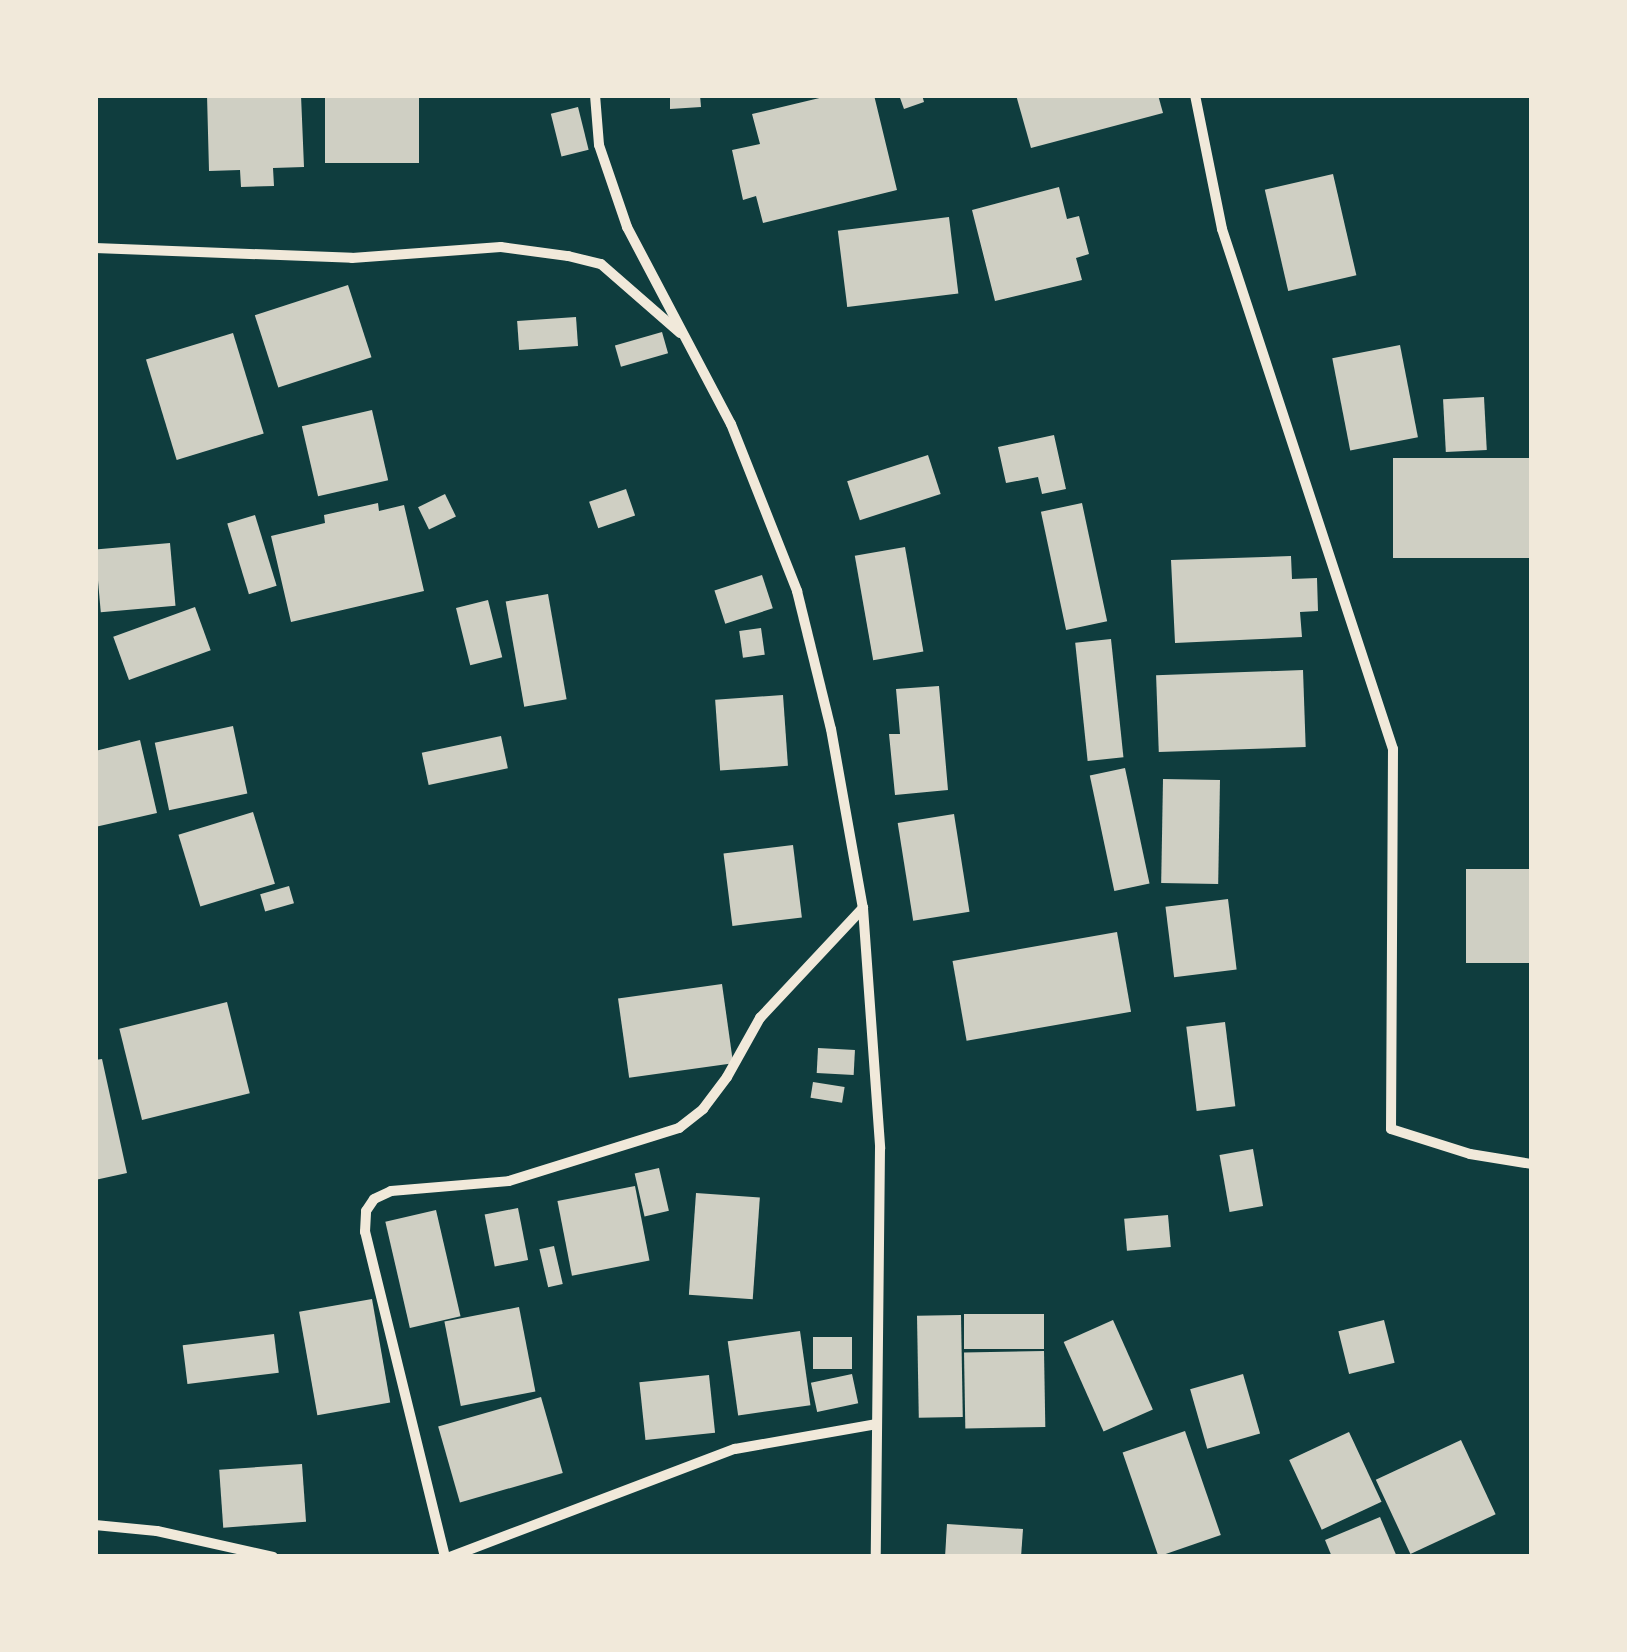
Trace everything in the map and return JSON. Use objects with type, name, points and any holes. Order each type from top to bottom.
[{"type":"street","points":[[595,95],[598,145],[627,227],[730,424],[797,590],[830,729],[862,908],[880,1148],[876,1557]]},
{"type":"street","points":[[1195,95],[1222,228],[1393,749],[1391,1129],[1470,1154],[1532,1164]]},
{"type":"street","points":[[95,248],[352,258],[501,247],[568,256],[601,264],[685,336]]},
{"type":"street","points":[[862,908],[760,1018],[727,1076],[703,1109],[680,1128],[509,1181],[391,1191],[374,1199],[366,1211],[366,1232],[448,1557],[735,1449],[877,1424]]},
{"type":"street","points":[[95,1525],[157,1531],[273,1557]]},
{"type":"building","points":[[207,95],[301,95],[304,167],[273,168],[274,186],[241,187],[240,170],[209,171]]},
{"type":"building","points":[[325,95],[419,95],[419,163],[325,163]]},
{"type":"building","points":[[670,95],[700,95],[701,107],[670,109]]},
{"type":"building","points":[[832,95],[874,95],[897,190],[763,223],[756,196],[743,200],[732,150],[760,144],[752,114]]},
{"type":"building","points":[[899,95],[922,95],[924,102],[904,109]]},
{"type":"building","points":[[1016,95],[1158,95],[1163,113],[1031,148]]},
{"type":"building","points":[[578,107],[589,150],[561,156],[551,114]]},
{"type":"building","points":[[1333,174],[1356,275],[1288,291],[1265,190]]},
{"type":"building","points":[[1059,187],[1067,219],[1079,216],[1089,254],[1076,258],[1082,280],[995,301],[972,210]]},
{"type":"building","points":[[949,217],[958,293],[847,307],[838,231]]},
{"type":"building","points":[[348,285],[371,357],[278,388],[255,315]]},
{"type":"building","points":[[576,317],[578,346],[519,350],[517,321]]},
{"type":"building","points":[[662,332],[668,353],[621,367],[615,346]]},
{"type":"building","points":[[233,333],[264,433],[177,460],[146,360]]},
{"type":"building","points":[[1400,345],[1418,437],[1350,450],[1332,358]]},
{"type":"building","points":[[1484,397],[1487,450],[1446,452],[1443,399]]},
{"type":"building","points":[[372,410],[388,480],[318,496],[302,426]]},
{"type":"building","points":[[1054,435],[1066,489],[1042,494],[1038,477],[1006,483],[998,447]]},
{"type":"building","points":[[928,455],[941,494],[860,520],[847,481]]},
{"type":"building","points":[[1393,458],[1532,458],[1532,558],[1393,558]]},
{"type":"building","points":[[626,489],[635,515],[598,528],[589,502]]},
{"type":"building","points":[[445,494],[456,516],[429,530],[418,507]]},
{"type":"building","points":[[378,503],[379,511],[404,505],[424,591],[291,622],[271,536],[325,523],[324,515]]},
{"type":"building","points":[[1082,503],[1107,621],[1066,630],[1041,512]]},
{"type":"building","points":[[255,515],[277,586],[249,594],[227,523]]},
{"type":"building","points":[[170,543],[175,606],[101,612],[95,550]]},
{"type":"building","points":[[905,547],[923,651],[873,660],[855,556]]},
{"type":"building","points":[[1291,556],[1292,579],[1317,578],[1318,611],[1300,612],[1302,637],[1175,643],[1171,560]]},
{"type":"building","points":[[762,575],[773,608],[725,624],[714,590]]},
{"type":"building","points":[[548,594],[567,699],[524,707],[506,601]]},
{"type":"building","points":[[488,600],[502,657],[470,665],[456,608]]},
{"type":"building","points":[[195,607],[211,650],[129,680],[113,637]]},
{"type":"building","points":[[761,628],[765,655],[743,658],[739,631]]},
{"type":"building","points":[[1111,639],[1123,757],[1088,761],[1075,643]]},
{"type":"building","points":[[1303,670],[1306,747],[1159,752],[1156,675]]},
{"type":"building","points":[[939,686],[948,790],[895,795],[889,734],[900,734],[896,689]]},
{"type":"building","points":[[783,695],[788,766],[720,771],[715,700]]},
{"type":"building","points":[[233,726],[247,793],[169,810],[155,743]]},
{"type":"building","points":[[501,736],[508,768],[429,785],[422,753]]},
{"type":"building","points":[[140,740],[157,813],[95,827],[95,751]]},
{"type":"building","points":[[1125,768],[1150,883],[1114,891],[1090,775]]},
{"type":"building","points":[[1163,779],[1220,780],[1218,884],[1161,883]]},
{"type":"building","points":[[253,812],[275,884],[200,907],[178,835]]},
{"type":"building","points":[[954,814],[969,912],[913,921],[898,823]]},
{"type":"building","points":[[793,845],[802,917],[732,926],[724,854]]},
{"type":"building","points":[[1466,869],[1532,869],[1532,963],[1466,963]]},
{"type":"building","points":[[289,886],[294,903],[265,912],[260,894]]},
{"type":"building","points":[[1228,899],[1237,969],[1174,977],[1165,907]]},
{"type":"building","points":[[1117,932],[1131,1012],[967,1041],[953,961]]},
{"type":"building","points":[[722,984],[733,1063],[629,1078],[618,999]]},
{"type":"building","points":[[227,1002],[250,1093],[142,1120],[119,1029]]},
{"type":"building","points":[[1225,1022],[1235,1106],[1197,1111],[1186,1027]]},
{"type":"building","points":[[818,1048],[855,1050],[854,1075],[817,1073]]},
{"type":"building","points":[[102,1059],[127,1173],[95,1180],[95,1060]]},
{"type":"building","points":[[813,1082],[845,1087],[842,1103],[810,1098]]},
{"type":"building","points":[[1253,1149],[1263,1206],[1230,1212],[1220,1155]]},
{"type":"building","points":[[659,1168],[669,1211],[645,1216],[635,1174]]},
{"type":"building","points":[[635,1186],[650,1261],[572,1276],[557,1201]]},
{"type":"building","points":[[696,1193],[760,1197],[753,1299],[689,1295]]},
{"type":"building","points":[[518,1208],[528,1260],[495,1267],[485,1214]]},
{"type":"building","points":[[436,1210],[461,1316],[410,1328],[385,1222]]},
{"type":"building","points":[[1168,1215],[1171,1247],[1127,1251],[1124,1219]]},
{"type":"building","points":[[554,1246],[563,1284],[548,1287],[539,1249]]},
{"type":"building","points":[[372,1299],[390,1402],[317,1415],[299,1312]]},
{"type":"building","points":[[519,1307],[535,1391],[461,1406],[444,1322]]},
{"type":"building","points":[[964,1314],[1044,1314],[1044,1349],[964,1349]]},
{"type":"building","points":[[961,1315],[963,1417],[919,1418],[917,1316]]},
{"type":"building","points":[[1113,1320],[1153,1410],[1104,1431],[1064,1342]]},
{"type":"building","points":[[1384,1320],[1395,1363],[1349,1374],[1338,1331]]},
{"type":"building","points":[[800,1331],[810,1405],[738,1415],[728,1341]]},
{"type":"building","points":[[274,1334],[279,1373],[187,1384],[183,1345]]},
{"type":"building","points":[[813,1337],[852,1337],[852,1369],[813,1369]]},
{"type":"building","points":[[1044,1351],[1045,1427],[965,1428],[964,1352]]},
{"type":"building","points":[[852,1374],[858,1403],[817,1412],[811,1383]]},
{"type":"building","points":[[1243,1374],[1260,1434],[1207,1449],[1190,1389]]},
{"type":"building","points":[[709,1375],[715,1433],[645,1440],[639,1382]]},
{"type":"building","points":[[541,1397],[563,1473],[460,1502],[438,1426]]},
{"type":"building","points":[[1185,1431],[1221,1535],[1158,1556],[1123,1452]]},
{"type":"building","points":[[1349,1432],[1382,1502],[1322,1530],[1289,1460]]},
{"type":"building","points":[[1461,1440],[1496,1514],[1410,1554],[1376,1480]]},
{"type":"building","points":[[302,1464],[306,1522],[223,1528],[219,1470]]},
{"type":"building","points":[[1380,1517],[1397,1557],[1332,1557],[1325,1540]]},
{"type":"building","points":[[947,1524],[1023,1529],[1021,1557],[945,1557]]}]
